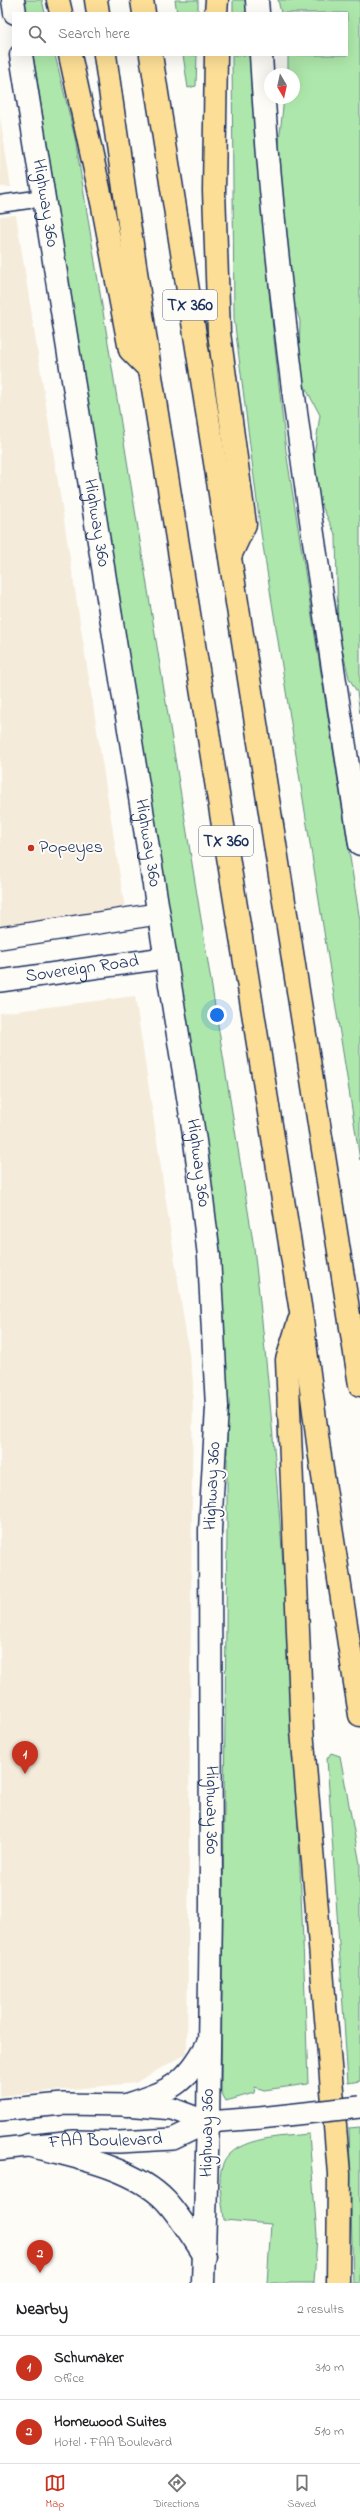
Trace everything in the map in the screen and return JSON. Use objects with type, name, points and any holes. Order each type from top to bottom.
[{"type":"highway","points":[[58,0],[61,12]]},
{"type":"highway","points":[[96,0],[98,12]]},
{"type":"highway","points":[[142,0],[144,12]]},
{"type":"highway","points":[[216,0],[216,12]]},
{"type":"highway","points":[[70,56],[103,207],[130,350],[150,370]]},
{"type":"highway","name":"TX 360","points":[[105,56],[150,370],[301,1312],[319,1450],[360,1715]]},
{"type":"highway","name":"TX 360","points":[[150,56],[360,1385]]},
{"type":"highway","points":[[216,56],[214,191],[219,333],[245,524],[230,556]]},
{"type":"highway","points":[[301,1312],[287,1360],[302,1730],[339,2174],[338,2283]]},
{"type":"main road","points":[[13,0],[15,12]]},
{"type":"main road","points":[[258,0],[258,12]]},
{"type":"main road","name":"Highway 360","points":[[21,56],[43,198],[100,539],[164,958],[195,1141],[209,1256],[217,1407],[210,1530],[209,2042],[205,2256],[203,2283]]},
{"type":"main road","points":[[261,56],[265,134],[304,481],[360,844]]},
{"type":"main road","points":[[126,2105],[165,2092],[179,2082],[199,2061],[209,2042]]},
{"type":"main road","points":[[28,2145],[90,2160],[143,2182],[165,2200],[182,2220],[205,2256]]},
{"type":"street","points":[[0,204],[43,198]]},
{"type":"street","points":[[0,938],[157,914]]},
{"type":"street","name":"Sovereign Road","points":[[0,981],[164,958]]},
{"type":"street","name":"FAA Boulevard","points":[[0,2110],[63,2104],[126,2105],[173,2110],[208,2122]]},
{"type":"street","name":"FAA Boulevard","points":[[0,2149],[74,2141],[119,2142],[173,2139],[208,2122],[360,2107]]},
{"type":"shaded area","points":[[0,117],[11,187],[0,187]]},
{"type":"shaded area","points":[[16,215],[125,908],[0,928],[0,216]]},
{"type":"shaded area","points":[[135,996],[193,1380],[187,2053],[135,2083],[0,2096],[0,1013]]},
{"type":"green space","points":[[24,0],[42,0],[45,12],[26,12]]},
{"type":"green space","points":[[175,0],[198,0],[198,12],[177,12]]},
{"type":"green space","points":[[233,0],[249,0],[250,12],[233,12]]},
{"type":"green space","points":[[278,0],[360,0],[360,713],[357,692],[349,678],[338,632],[336,536],[315,491],[314,456],[320,415],[304,385],[299,353],[300,321],[296,308],[290,305],[277,160],[283,104],[300,104],[300,68],[288,68],[288,56],[348,56],[348,12],[281,12]]},
{"type":"green space","points":[[33,56],[55,56],[75,138],[254,1248],[275,1456],[290,1665],[308,2084],[264,2090],[255,2087],[254,2093],[226,2101],[221,2092],[227,1408],[222,1286],[217,1228],[188,1032]]},
{"type":"green space","points":[[183,56],[197,56],[196,86],[188,88]]},
{"type":"green space","points":[[232,56],[253,56],[269,292],[286,451],[360,921],[360,1160],[261,533],[234,318]]},
{"type":"green space","points":[[331,1753],[340,1756],[360,1864],[360,2081],[348,2083],[327,1759]]},
{"type":"green space","points":[[360,2127],[360,2283],[353,2283],[349,2128]]},
{"type":"green space","points":[[309,2134],[317,2236],[314,2283],[267,2283],[271,2224],[224,2220],[220,2189],[221,2171],[225,2159],[234,2151],[245,2145],[258,2140]]},
{"type":"place","name":"Popeyes","points":[[31,848]]},
{"type":"place","name":"Schumaker","points":[[25,1774]]},
{"type":"place","name":"Homewood Suites","points":[[40,2273]]}]
